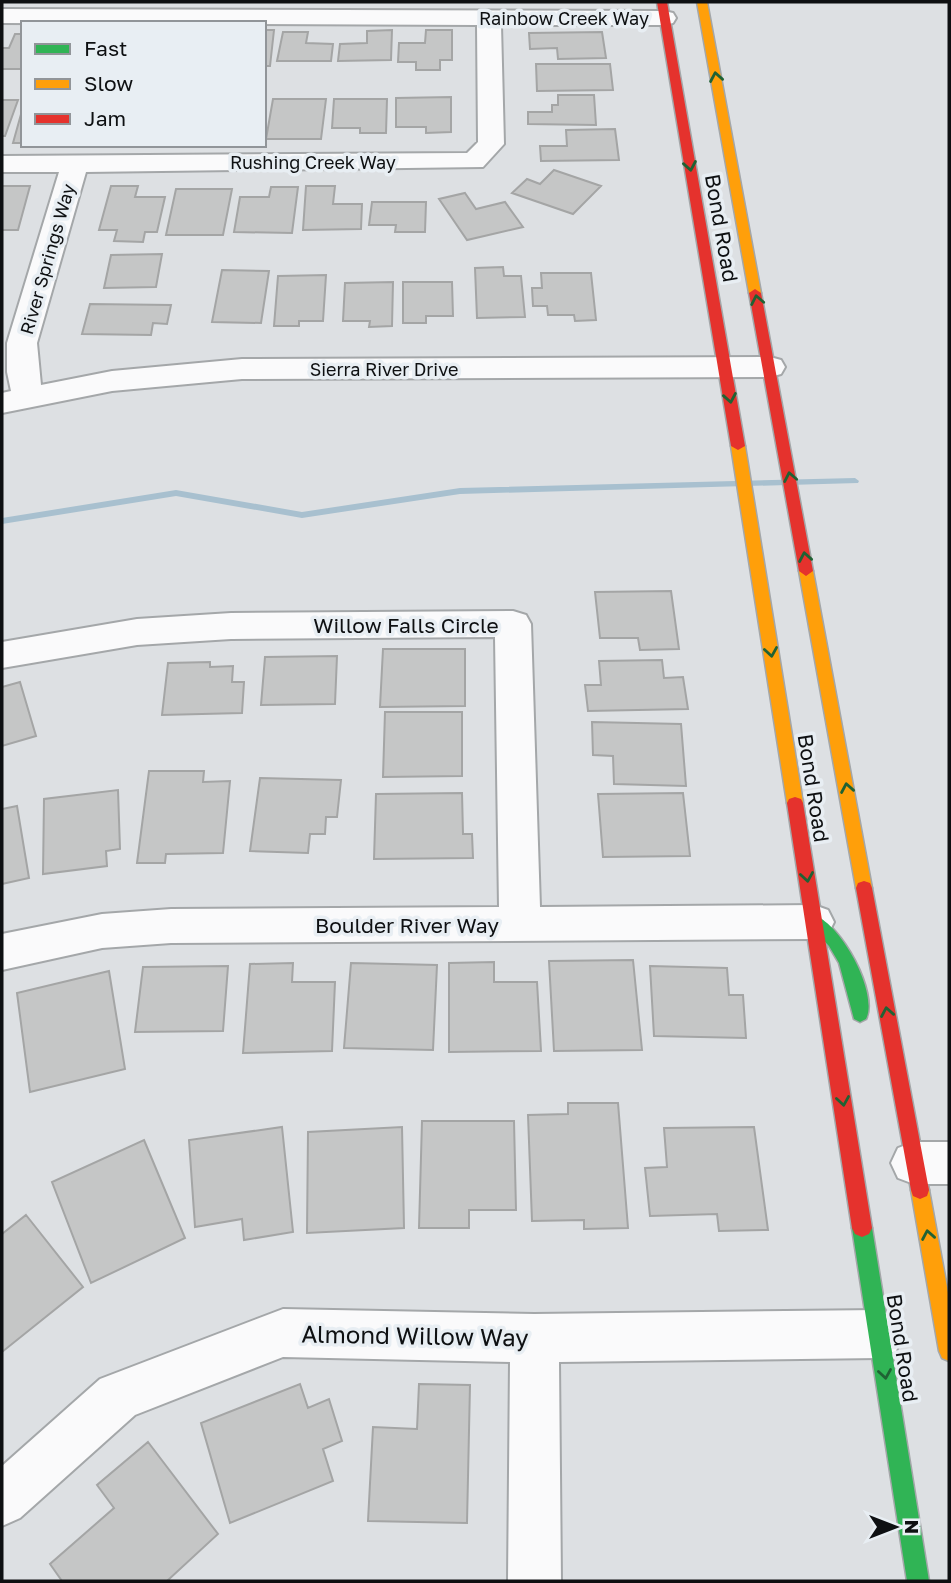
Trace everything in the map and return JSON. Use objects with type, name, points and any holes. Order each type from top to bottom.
[{"type":"main road","name":"Bond Road","points":[[702,2],[799,526],[932,1163],[936,1281],[949,1351]]},
{"type":"main road","name":"Bond Road","points":[[669,14],[918,1581]]},
{"type":"main road","points":[[707,134],[732,169]]},
{"type":"main road","points":[[814,922],[839,940],[848,954],[864,1034]]},
{"type":"main road","points":[[915,1252],[936,1281]]},
{"type":"street","name":"Rainbow Creek Way","points":[[2,16],[67,8],[489,18],[669,14]]},
{"type":"street","name":"Rushing Creek Way","points":[[2,164],[474,162],[491,144],[489,18]]},
{"type":"street","name":"River Springs Way","points":[[15,400],[22,372],[22,343],[75,163]]},
{"type":"street","name":"Sierra River Drive","points":[[15,400],[112,381],[242,369],[770,368]]},
{"type":"street","name":"Willow Falls Circle","points":[[2,655],[137,632],[231,626],[513,624],[520,924]]},
{"type":"street","name":"Boulder River Way","points":[[2,952],[102,931],[171,926],[814,922]]},
{"type":"street","name":"Almond Willow Way","points":[[2,1500],[118,1397],[283,1333],[534,1338],[879,1334]]},
{"type":"street","points":[[534,1338],[535,1581]]},
{"type":"building","points":[[266,30],[274,30],[270,66],[266,66]]},
{"type":"building","points":[[392,30],[391,60],[338,61],[340,44],[367,43],[367,31]]},
{"type":"building","points":[[426,30],[452,30],[452,60],[440,60],[440,70],[416,70],[416,62],[398,62],[399,43],[425,43]]},
{"type":"building","points":[[283,32],[308,32],[306,43],[333,44],[331,61],[277,61]]},
{"type":"building","points":[[602,32],[606,58],[558,59],[557,48],[530,49],[529,33]]},
{"type":"building","points":[[15,34],[21,34],[21,69],[2,69],[2,48],[9,48]]},
{"type":"building","points":[[536,64],[610,64],[613,90],[537,91]]},
{"type":"building","points":[[558,95],[594,95],[596,125],[528,124],[528,112],[552,112],[552,105],[558,105]]},
{"type":"building","points":[[451,97],[451,132],[426,133],[426,127],[396,127],[396,98]]},
{"type":"building","points":[[273,99],[326,99],[321,139],[266,139]]},
{"type":"building","points":[[334,99],[387,99],[386,133],[360,133],[360,128],[332,128]]},
{"type":"building","points":[[2,100],[18,100],[5,136],[2,136]]},
{"type":"building","points":[[21,114],[21,143],[13,143]]},
{"type":"building","points":[[615,129],[619,160],[541,161],[540,146],[567,146],[566,130]]},
{"type":"building","points":[[554,170],[601,186],[573,214],[512,193],[527,179],[540,184]]},
{"type":"building","points":[[2,186],[30,186],[18,230],[2,230]]},
{"type":"building","points":[[111,186],[138,186],[135,197],[165,197],[157,232],[145,232],[143,242],[114,241],[117,230],[99,230]]},
{"type":"building","points":[[306,186],[335,186],[333,204],[362,204],[361,229],[303,230]]},
{"type":"building","points":[[271,187],[298,187],[292,233],[234,232],[240,197],[269,197]]},
{"type":"building","points":[[176,189],[232,189],[223,235],[166,235]]},
{"type":"building","points":[[465,193],[476,209],[505,202],[523,227],[467,240],[439,199]]},
{"type":"building","points":[[372,202],[426,202],[425,232],[395,232],[396,225],[369,225]]},
{"type":"building","points":[[162,254],[156,287],[104,288],[111,255]]},
{"type":"building","points":[[503,267],[504,276],[521,276],[525,317],[477,318],[475,268]]},
{"type":"building","points":[[222,270],[269,271],[261,323],[212,322]]},
{"type":"building","points":[[541,273],[591,273],[596,320],[575,321],[574,315],[548,315],[547,306],[533,306],[532,288],[542,288]]},
{"type":"building","points":[[326,275],[323,321],[299,321],[299,326],[274,326],[278,276]]},
{"type":"building","points":[[393,282],[392,326],[369,327],[370,321],[343,321],[345,283]]},
{"type":"building","points":[[403,282],[452,282],[453,316],[426,316],[426,323],[403,323]]},
{"type":"building","points":[[90,304],[171,305],[167,324],[153,323],[151,335],[82,334]]},
{"type":"building","points":[[671,591],[679,649],[640,650],[638,638],[600,638],[595,592]]},
{"type":"building","points":[[383,649],[465,649],[465,706],[380,707]]},
{"type":"building","points":[[337,656],[335,704],[261,705],[265,657]]},
{"type":"building","points":[[662,660],[664,678],[683,677],[688,709],[588,711],[585,685],[601,685],[599,661]]},
{"type":"building","points":[[210,662],[210,667],[233,666],[232,682],[244,682],[242,713],[162,715],[168,663]]},
{"type":"building","points":[[20,682],[36,736],[2,746],[2,687]]},
{"type":"building","points":[[385,712],[462,712],[462,776],[383,777]]},
{"type":"building","points":[[592,722],[681,724],[686,786],[614,784],[613,756],[593,755]]},
{"type":"building","points":[[149,771],[204,771],[203,782],[230,781],[223,853],[166,854],[165,863],[137,863]]},
{"type":"building","points":[[260,778],[341,780],[337,817],[326,817],[325,834],[310,834],[308,853],[250,851]]},
{"type":"building","points":[[118,790],[120,849],[106,851],[107,866],[43,874],[44,799]]},
{"type":"building","points":[[462,793],[463,834],[472,834],[473,858],[374,859],[376,794]]},
{"type":"building","points":[[683,793],[690,856],[603,857],[598,794]]},
{"type":"building","points":[[17,806],[29,878],[2,884],[2,809]]},
{"type":"building","points":[[633,960],[642,1050],[554,1051],[549,961]]},
{"type":"building","points":[[494,962],[494,982],[537,982],[541,1051],[449,1052],[449,963]]},
{"type":"building","points":[[293,963],[292,982],[335,982],[332,1051],[243,1053],[250,964]]},
{"type":"building","points":[[351,963],[437,965],[433,1050],[344,1048]]},
{"type":"building","points":[[228,966],[223,1031],[135,1032],[143,967]]},
{"type":"building","points":[[650,966],[727,968],[729,995],[743,995],[746,1038],[654,1036]]},
{"type":"building","points":[[109,971],[125,1069],[30,1092],[17,993]]},
{"type":"building","points":[[568,1103],[618,1103],[628,1228],[584,1229],[584,1220],[532,1221],[528,1115],[568,1114]]},
{"type":"building","points":[[422,1121],[514,1121],[516,1210],[469,1210],[469,1228],[419,1228]]},
{"type":"building","points":[[282,1127],[293,1232],[244,1240],[242,1219],[195,1227],[189,1140]]},
{"type":"building","points":[[402,1127],[404,1228],[307,1233],[308,1132]]},
{"type":"building","points":[[754,1127],[768,1230],[719,1231],[717,1214],[650,1216],[645,1168],[667,1167],[664,1128]]},
{"type":"building","points":[[144,1140],[185,1238],[91,1283],[52,1182]]},
{"type":"building","points":[[26,1215],[83,1287],[2,1352],[2,1234]]},
{"type":"building","points":[[300,1384],[308,1408],[329,1399],[342,1441],[323,1449],[333,1481],[230,1523],[201,1423]]},
{"type":"building","points":[[419,1384],[470,1385],[467,1523],[368,1521],[373,1427],[417,1429]]},
{"type":"building","points":[[148,1442],[218,1534],[167,1581],[62,1581],[50,1564],[114,1508],[97,1485]]},
{"type":"waterway","points":[[2,521],[176,493],[302,515],[460,491],[855,481]]},
{"type":"traffic: fast","points":[[814,922],[835,941],[848,962],[860,1014]]},
{"type":"traffic: fast","points":[[862,1228],[918,1581]]},
{"type":"traffic: slow","points":[[702,2],[755,293]]},
{"type":"traffic: slow","points":[[738,446],[795,803]]},
{"type":"traffic: slow","points":[[806,571],[864,888]]},
{"type":"traffic: slow","points":[[920,1190],[949,1351]]},
{"type":"traffic: jam","points":[[662,2],[738,446]]},
{"type":"traffic: jam","points":[[755,293],[806,571]]},
{"type":"traffic: jam","points":[[795,803],[862,1228]]},
{"type":"traffic: jam","points":[[864,888],[920,1190]]}]
